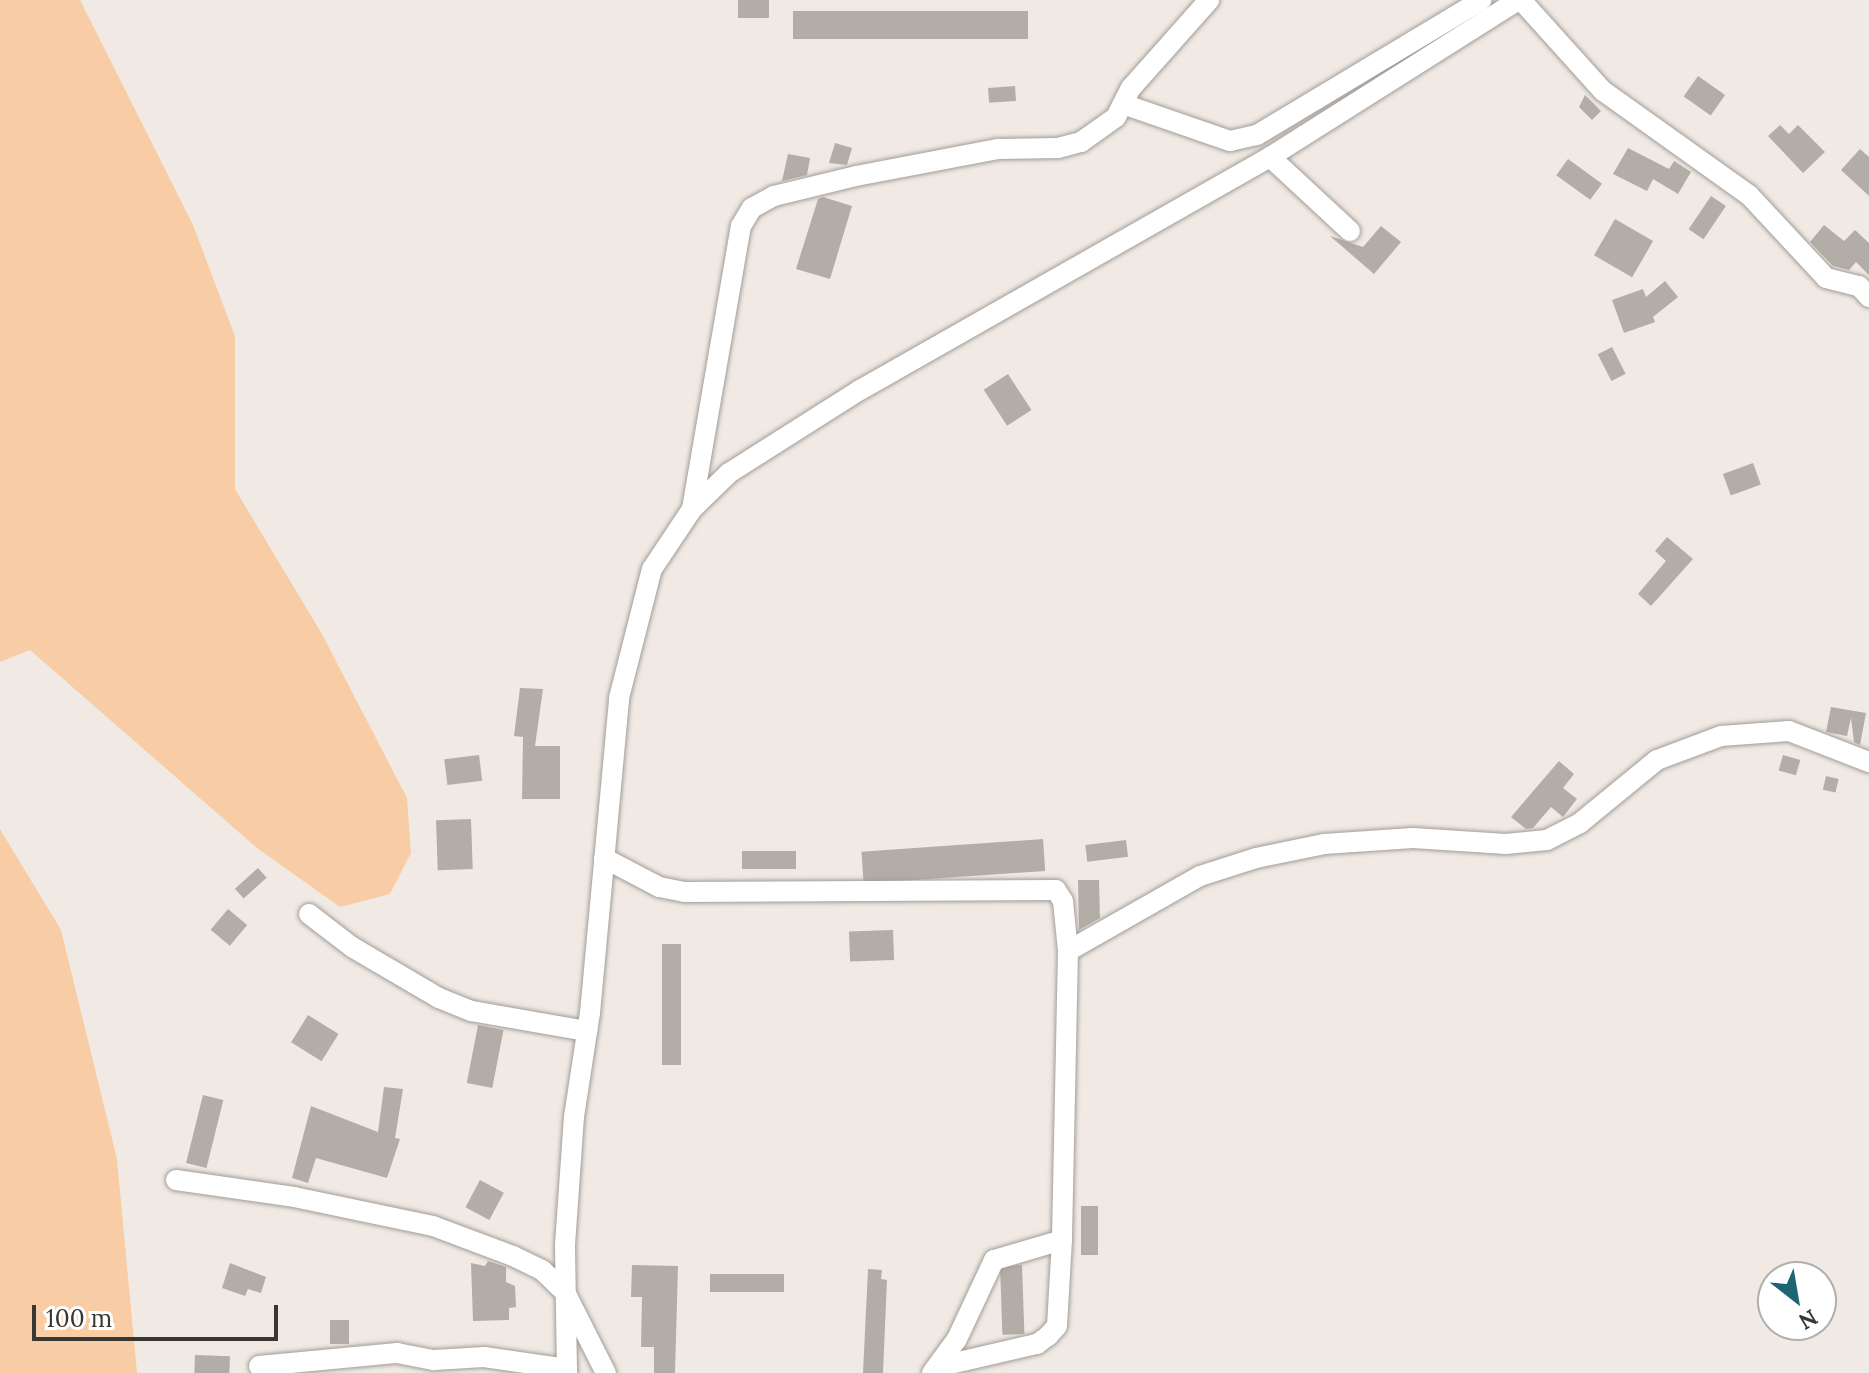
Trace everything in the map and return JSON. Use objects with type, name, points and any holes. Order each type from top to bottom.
[{"type":"street","points":[[692,509],[741,226],[752,208],[774,196],[856,176],[998,149],[1058,148],[1081,142],[1100,132],[1123,104],[1131,88],[1209,0]]},
{"type":"street","points":[[1123,104],[1230,141],[1257,135],[1482,0]]},
{"type":"street","points":[[259,1366],[397,1353],[434,1360],[484,1357],[567,1371],[565,1292],[574,1117],[587,1031],[619,698],[630,638],[652,569],[692,509],[729,473],[860,390],[1270,157],[1520,0],[1603,91],[1749,195],[1826,278],[1859,286],[1869,297]]},
{"type":"street","points":[[1270,157],[1350,231]]},
{"type":"street","points":[[1068,951],[1200,876],[1256,858],[1324,844],[1413,838],[1506,844],[1547,840],[1580,823],[1657,760],[1721,736],[1789,731],[1869,762]]},
{"type":"street","points":[[604,858],[659,887],[684,892],[1044,887],[1056,890],[1063,901],[1068,951],[1062,1240],[1057,1326],[1037,1344],[934,1370]]},
{"type":"street","points":[[309,914],[352,947],[439,998],[472,1011],[587,1031]]},
{"type":"street","points":[[176,1180],[294,1197],[433,1226],[542,1270],[565,1292],[606,1373]]},
{"type":"street","points":[[934,1370],[975,1306],[994,1260],[1062,1240]]},
{"type":"shaded area","points":[[0,0],[80,0],[193,225],[235,336],[235,489],[322,634],[407,798],[411,853],[390,894],[340,907],[257,848],[30,650],[0,662]]},
{"type":"shaded area","points":[[0,829],[61,930],[117,1159],[137,1373],[0,1373]]},
{"type":"building","points":[[738,0],[769,0],[769,18],[738,18]]},
{"type":"building","points":[[793,11],[1028,11],[1028,39],[793,39]]},
{"type":"building","points":[[1698,76],[1725,95],[1711,115],[1684,96]]},
{"type":"building","points":[[1015,86],[1016,101],[989,103],[988,88]]},
{"type":"building","points":[[1585,95],[1601,111],[1592,120],[1579,107]]},
{"type":"building","points":[[1780,125],[1789,134],[1798,125],[1825,152],[1803,173],[1768,136]]},
{"type":"building","points":[[835,143],[852,148],[847,165],[829,163]]},
{"type":"building","points":[[1628,148],[1669,169],[1674,161],[1691,172],[1678,194],[1653,179],[1647,191],[1613,174]]},
{"type":"building","points":[[1860,149],[1869,157],[1869,196],[1841,170]]},
{"type":"building","points":[[788,154],[810,158],[807,175],[782,181]]},
{"type":"building","points":[[1568,159],[1602,184],[1590,200],[1556,175]]},
{"type":"building","points":[[1711,196],[1726,206],[1704,239],[1689,229]]},
{"type":"building","points":[[823,197],[852,206],[830,279],[796,269],[818,199]]},
{"type":"building","points":[[1615,219],[1653,241],[1632,277],[1594,255]]},
{"type":"building","points":[[1824,225],[1844,241],[1855,230],[1869,243],[1869,275],[1856,262],[1849,270],[1833,266],[1810,242]]},
{"type":"building","points":[[1381,226],[1401,242],[1374,274],[1330,236],[1363,247]]},
{"type":"building","points":[[1665,281],[1678,297],[1653,317],[1655,322],[1624,333],[1612,300],[1643,289],[1646,297]]},
{"type":"building","points":[[1612,347],[1626,374],[1611,381],[1598,354]]},
{"type":"building","points":[[1008,374],[1031,410],[1007,426],[984,390]]},
{"type":"building","points":[[1753,463],[1761,485],[1731,496],[1723,474]]},
{"type":"building","points":[[1667,537],[1693,559],[1651,606],[1638,594],[1666,561],[1655,551]]},
{"type":"building","points":[[520,688],[543,689],[535,746],[560,746],[560,799],[522,799],[523,737],[514,736]]},
{"type":"building","points":[[1831,707],[1866,713],[1860,745],[1854,742],[1851,718],[1847,736],[1826,732]]},
{"type":"building","points":[[479,755],[482,781],[447,785],[444,759]]},
{"type":"building","points":[[1783,755],[1800,760],[1796,775],[1779,770]]},
{"type":"building","points":[[1559,761],[1574,774],[1563,788],[1577,799],[1563,817],[1551,807],[1533,828],[1526,829],[1511,817]]},
{"type":"building","points":[[1826,776],[1839,779],[1836,793],[1823,790]]},
{"type":"building","points":[[471,819],[473,869],[438,870],[436,820]]},
{"type":"building","points":[[1043,839],[1045,871],[864,884],[861,852]]},
{"type":"building","points":[[1126,840],[1128,857],[1087,862],[1085,845]]},
{"type":"building","points":[[742,851],[796,851],[796,869],[742,869]]},
{"type":"building","points":[[258,868],[267,878],[244,898],[235,889]]},
{"type":"building","points":[[1078,880],[1099,880],[1100,918],[1079,930]]},
{"type":"building","points":[[228,909],[247,925],[230,946],[211,930]]},
{"type":"building","points":[[893,930],[894,960],[850,962],[849,932]]},
{"type":"building","points":[[662,944],[681,944],[681,1065],[662,1065]]},
{"type":"building","points":[[308,1015],[339,1034],[322,1061],[291,1042]]},
{"type":"building","points":[[478,1025],[504,1030],[492,1088],[467,1083]]},
{"type":"building","points":[[384,1087],[403,1089],[395,1138],[400,1139],[387,1178],[316,1158],[308,1183],[292,1178],[311,1106],[378,1132]]},
{"type":"building","points":[[203,1095],[223,1100],[206,1168],[186,1163]]},
{"type":"building","points":[[480,1180],[504,1193],[489,1220],[465,1207]]},
{"type":"building","points":[[1081,1206],[1098,1206],[1098,1255],[1081,1255]]},
{"type":"building","points":[[488,1261],[506,1267],[506,1282],[515,1286],[516,1307],[509,1308],[509,1320],[473,1321],[471,1263],[485,1266]]},
{"type":"building","points":[[230,1263],[266,1277],[261,1293],[248,1289],[245,1296],[222,1288]]},
{"type":"building","points":[[632,1265],[678,1266],[675,1373],[654,1373],[654,1347],[641,1347],[642,1297],[631,1297]]},
{"type":"building","points":[[1022,1265],[1024,1334],[1002,1335],[1000,1266]]},
{"type":"building","points":[[868,1269],[882,1270],[881,1279],[887,1280],[883,1373],[863,1373]]},
{"type":"building","points":[[710,1274],[784,1274],[784,1292],[710,1292]]},
{"type":"building","points":[[330,1320],[349,1320],[349,1344],[330,1344]]},
{"type":"building","points":[[195,1355],[230,1356],[229,1373],[194,1373]]}]
